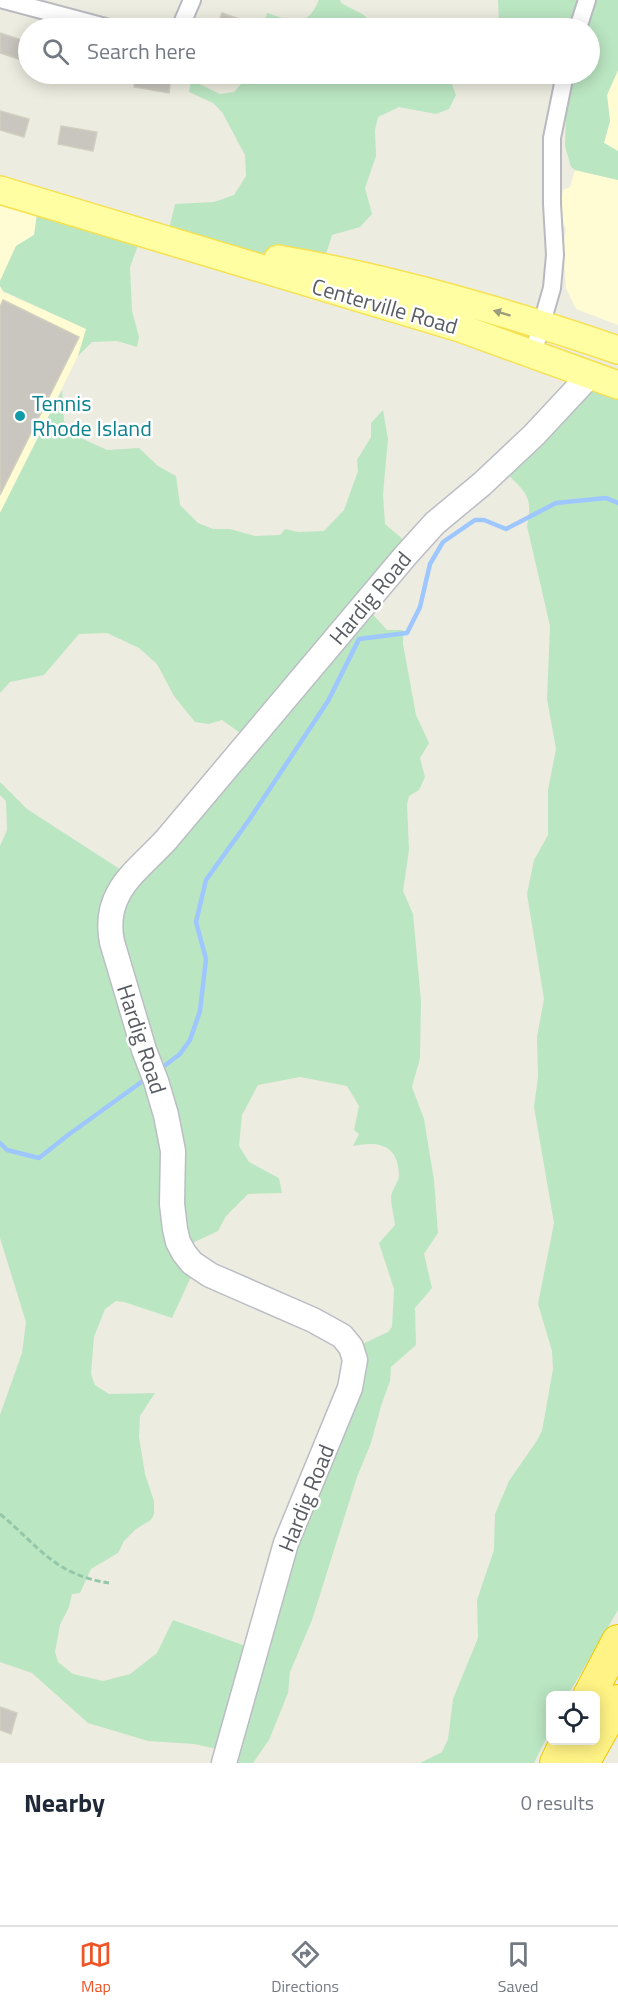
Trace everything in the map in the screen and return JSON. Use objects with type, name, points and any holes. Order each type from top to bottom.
[{"type":"highway","points":[[591,1691],[618,1641]]},
{"type":"highway","points":[[583,1763],[618,1701]]},
{"type":"highway","points":[[556,1763],[565,1745]]},
{"type":"main road","name":"Centerville Road","points":[[0,190],[460,328],[618,385]]},
{"type":"main road","name":"Centerville Road","points":[[150,235],[380,279],[451,297],[618,350]]},
{"type":"street","points":[[4,0],[72,18]]},
{"type":"street","points":[[184,18],[192,0]]},
{"type":"street","points":[[581,18],[587,0]]},
{"type":"street","points":[[533,354],[552,288],[555,255],[552,138],[563,84]]},
{"type":"street","name":"Hardig Road","points":[[224,1763],[286,1543],[350,1388],[355,1360],[351,1347],[342,1335],[210,1275],[192,1263],[178,1242],[172,1203],[173,1151],[166,1115],[128,999],[110,931],[112,907],[123,886],[140,865],[166,840],[335,638],[435,523],[482,484],[534,435],[590,375]]},
{"type":"path","points":[[0,1514],[50,1560],[82,1577],[109,1583]]},
{"type":"shaded area","points":[[618,70],[618,151],[604,143],[610,121],[607,95]]},
{"type":"shaded area","points":[[575,170],[618,180],[618,325],[576,309],[566,288],[563,249],[566,228],[560,222],[562,215],[560,209],[563,190],[570,187]]},
{"type":"shaded area","points":[[0,188],[39,201],[34,235],[16,246],[0,281]]},
{"type":"shaded area","name":"Tennis Rhode Island","points":[[0,286],[3,292],[87,329],[78,356],[0,513]]},
{"type":"green space","points":[[319,0],[340,0],[341,3],[367,18],[306,18],[314,10]]},
{"type":"green space","points":[[498,0],[618,0],[618,70],[607,95],[610,121],[604,143],[618,151],[618,180],[575,170],[571,167],[565,146],[566,116],[573,84],[600,84],[600,18],[499,18]]},
{"type":"green space","points":[[267,13],[284,18],[266,18]]},
{"type":"green space","points":[[190,84],[199,84],[220,94],[234,92],[241,84],[452,84],[456,95],[449,109],[436,114],[399,107],[378,117],[375,130],[376,156],[365,188],[372,214],[360,227],[332,235],[323,264],[323,284],[167,237],[175,204],[214,202],[234,195],[246,176],[245,155],[222,112],[213,103],[189,92]]},
{"type":"green space","points":[[39,201],[143,232],[130,267],[132,311],[139,337],[137,347],[117,341],[92,342],[78,356],[86,329],[3,291],[0,281],[16,246],[34,235]]},
{"type":"green space","points":[[585,380],[618,384],[618,1610],[570,1691],[546,1691],[546,1739],[534,1763],[420,1763],[442,1752],[448,1739],[453,1699],[478,1638],[477,1600],[494,1550],[495,1514],[509,1481],[542,1431],[553,1369],[552,1351],[538,1304],[554,1223],[534,1107],[538,1077],[537,1037],[544,999],[527,894],[534,860],[548,835],[548,790],[556,749],[547,699],[550,626],[527,526],[528,500],[522,489],[503,470]]},
{"type":"green space","points":[[62,390],[64,421],[81,438],[107,450],[139,448],[158,466],[176,476],[180,505],[198,523],[213,529],[230,529],[255,536],[280,535],[285,529],[298,532],[324,531],[344,510],[358,471],[357,460],[371,437],[371,423],[383,410],[388,439],[383,494],[385,524],[412,547],[367,608],[387,630],[403,630],[403,644],[416,715],[429,743],[420,758],[425,777],[419,790],[409,796],[407,805],[409,850],[403,891],[413,914],[421,1001],[420,1058],[412,1087],[424,1119],[434,1180],[438,1233],[424,1254],[432,1288],[415,1308],[416,1345],[391,1367],[390,1381],[371,1443],[357,1477],[312,1620],[290,1672],[288,1693],[269,1740],[253,1763],[224,1763],[226,1751],[194,1744],[148,1741],[88,1723],[32,1673],[0,1662],[0,1415],[22,1353],[26,1322],[0,1238],[0,846],[7,830],[6,801],[0,795],[0,782],[27,809],[129,875],[250,740],[222,720],[209,724],[195,722],[174,696],[157,664],[139,648],[107,633],[79,634],[44,675],[10,682],[0,693],[0,513]],"holes":[[[300,1077],[347,1086],[359,1106],[354,1130],[359,1134],[353,1146],[371,1144],[385,1147],[391,1151],[398,1165],[399,1178],[391,1197],[395,1225],[379,1243],[394,1289],[392,1327],[388,1332],[354,1348],[254,1649],[173,1620],[157,1653],[130,1674],[103,1681],[73,1674],[58,1662],[55,1652],[60,1625],[69,1607],[72,1594],[80,1593],[91,1569],[118,1553],[124,1541],[136,1529],[151,1520],[154,1514],[154,1501],[145,1474],[139,1437],[140,1416],[155,1393],[109,1394],[95,1385],[91,1374],[94,1337],[105,1309],[116,1301],[124,1302],[172,1318],[196,1266],[186,1246],[218,1231],[226,1216],[248,1194],[282,1193],[279,1178],[249,1162],[239,1146],[242,1115],[258,1085]]]},
{"type":"building","points":[[222,13],[237,18],[220,18]]},
{"type":"building","points":[[0,33],[18,39],[18,59],[0,53]]},
{"type":"building","points":[[134,84],[170,84],[169,93],[134,87]]},
{"type":"building","points":[[0,111],[29,119],[24,137],[0,130]]},
{"type":"building","points":[[61,126],[97,132],[93,151],[58,144]]},
{"type":"building","name":"Tennis Rhode Island","points":[[3,300],[79,337],[0,495],[0,307]]},
{"type":"building","points":[[0,1707],[17,1713],[11,1734],[0,1730]]},
{"type":"waterway","points":[[159,1070],[180,1054],[190,1040],[200,1011],[206,959],[196,922],[206,880],[328,701],[359,639],[407,633],[420,607],[430,564],[443,542],[475,520],[484,520],[506,529],[556,503],[606,498],[618,503]]},
{"type":"waterway","points":[[0,1143],[7,1150],[39,1158],[147,1078]]},
{"type":"place","name":"Tennis Rhode Island","points":[[20,416]]}]
